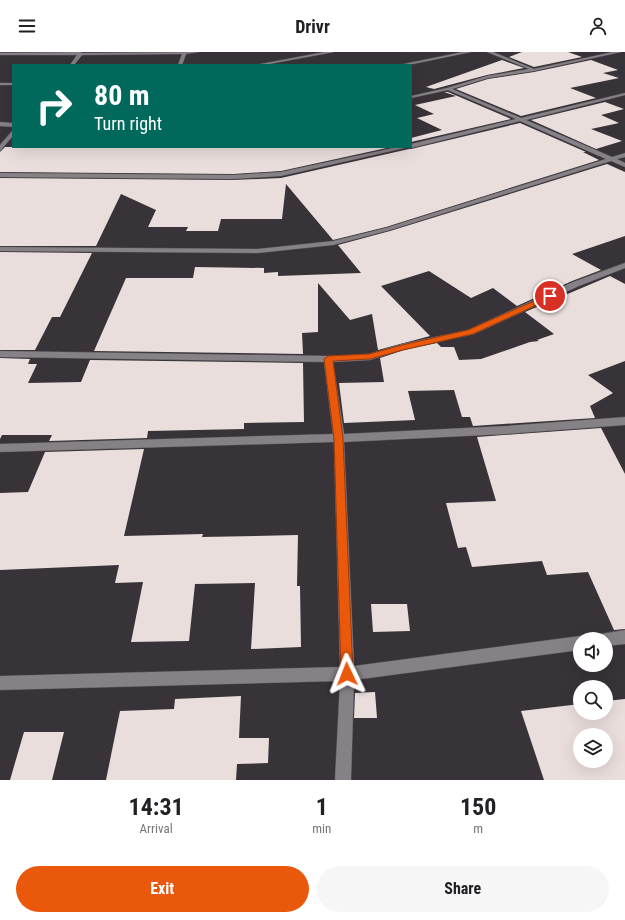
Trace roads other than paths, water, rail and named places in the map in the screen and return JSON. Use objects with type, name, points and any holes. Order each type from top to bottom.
[{"type":"street","points":[[0,54],[197,52]]},
{"type":"street","points":[[263,64],[332,52]]},
{"type":"street","points":[[406,64],[469,52]]},
{"type":"street","points":[[489,52],[534,70]]},
{"type":"street","points":[[412,97],[448,89],[487,77],[534,70],[619,52]]},
{"type":"street","points":[[73,64],[81,53]]},
{"type":"street","points":[[180,64],[184,53]]},
{"type":"street","points":[[0,84],[12,84]]},
{"type":"street","points":[[448,89],[520,118],[625,165]]},
{"type":"street","points":[[412,146],[520,118],[625,94]]},
{"type":"street","points":[[0,124],[12,124]]},
{"type":"street","points":[[0,149],[12,133]]},
{"type":"street","points":[[0,175],[234,177],[281,174],[401,148]]},
{"type":"street","points":[[0,249],[258,251],[333,243],[388,229],[625,154]]},
{"type":"street","points":[[0,354],[328,359],[370,356],[470,332],[576,284],[625,265]]},
{"type":"street","points":[[328,359],[339,438],[347,674],[343,780]]},
{"type":"street","points":[[0,448],[339,438],[514,429],[625,421]]},
{"type":"street","points":[[613,638],[625,637]]},
{"type":"street","points":[[0,683],[347,674],[573,644]]}]
